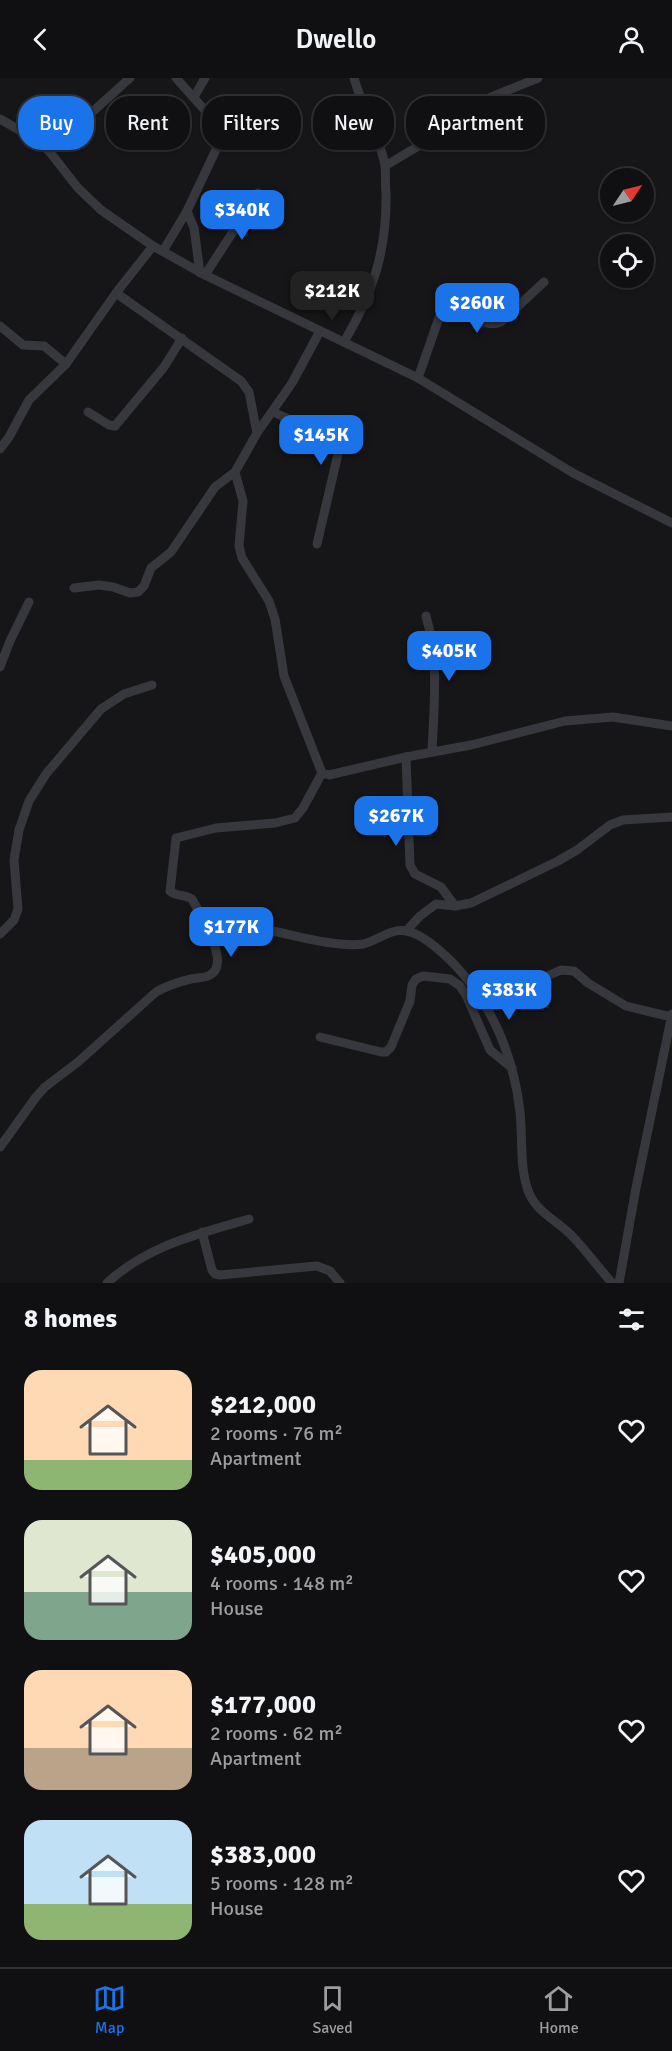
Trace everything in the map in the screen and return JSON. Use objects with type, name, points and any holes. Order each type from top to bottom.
[{"type":"street","points":[[49,151],[130,78]]},
{"type":"street","points":[[163,251],[188,211],[222,137],[218,125],[176,78]]},
{"type":"street","points":[[194,97],[205,78]]},
{"type":"street","points":[[385,166],[437,135],[489,98],[538,78]]},
{"type":"street","points":[[344,342],[360,314],[376,275],[384,242],[386,206],[385,166],[354,81]]},
{"type":"street","points":[[0,119],[36,139],[49,151],[78,188],[101,210],[153,246],[202,274],[418,378],[573,473],[672,523]]},
{"type":"street","points":[[202,274],[258,193]]},
{"type":"street","points":[[188,211],[194,228],[202,274]]},
{"type":"street","points":[[0,449],[29,400],[66,364],[116,293],[153,246]]},
{"type":"street","points":[[418,378],[440,315],[446,309],[455,305],[487,324],[495,325],[544,282]]},
{"type":"street","points":[[116,293],[241,381],[249,392],[257,433]]},
{"type":"street","points":[[0,326],[23,345],[44,346],[66,364]]},
{"type":"street","points":[[74,588],[99,585],[130,593],[138,592],[144,586],[151,568],[171,552],[215,487],[235,472],[257,433],[292,383],[320,331]]},
{"type":"street","points":[[88,412],[109,425],[115,426],[164,367],[182,338]]},
{"type":"street","points":[[273,412],[327,436],[336,445],[338,454],[318,544]]},
{"type":"street","points":[[0,1147],[45,1087],[78,1062],[156,992],[169,984],[208,976],[216,969],[218,962],[214,941],[192,899],[188,896],[173,895],[170,891],[176,838],[216,828],[275,823],[295,818],[322,773],[284,676],[275,619],[268,601],[242,558],[239,546],[243,501],[235,472]]},
{"type":"street","points":[[0,667],[29,602]]},
{"type":"street","points":[[426,616],[433,638],[435,656],[432,752]]},
{"type":"street","points":[[0,934],[14,920],[18,909],[14,860],[19,830],[29,801],[46,774],[101,710],[124,694],[152,685]]},
{"type":"street","points":[[322,773],[329,775],[471,745],[565,721],[613,717],[672,726]]},
{"type":"street","points":[[406,757],[410,865],[415,874],[441,887],[455,906]]},
{"type":"street","points":[[407,930],[436,904],[455,906],[471,903],[558,861],[610,825],[623,820],[672,817]]},
{"type":"street","points":[[268,930],[348,945],[364,944],[395,931],[407,930],[441,951],[465,976],[488,1009],[505,1045],[520,1111],[524,1176],[529,1193],[539,1208],[572,1236],[612,1283]]},
{"type":"street","points":[[488,1009],[511,992],[568,969],[626,1006],[672,1015],[668,1059],[636,1188],[619,1283]]},
{"type":"street","points":[[320,1037],[386,1052],[391,1047],[416,979],[423,976],[450,979],[460,986],[466,995],[490,1050],[512,1068]]},
{"type":"street","points":[[107,1283],[135,1261],[167,1244],[249,1219]]},
{"type":"street","points":[[202,1232],[215,1274],[317,1266],[330,1271],[340,1283]]}]
